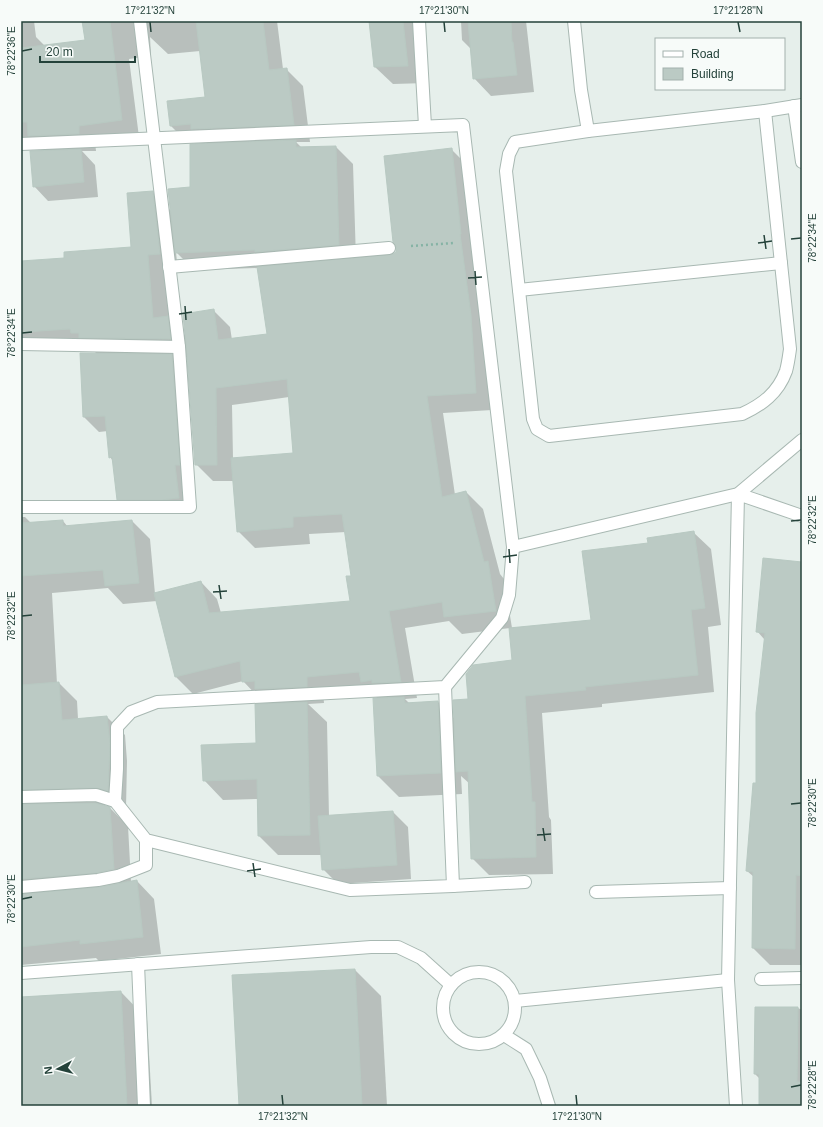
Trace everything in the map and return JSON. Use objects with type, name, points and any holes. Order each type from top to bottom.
[{"type":"street","points":[[21,507],[190,507],[179,347],[140,21]]},
{"type":"street","points":[[419,21],[425,126]]},
{"type":"street","points":[[574,21],[581,90],[588,131]]},
{"type":"street","points":[[764,112],[790,349],[786,370],[776,390],[757,407],[742,414],[549,436],[537,429],[533,419],[506,171],[509,154],[515,142],[588,131],[764,112],[798,105],[802,162]]},
{"type":"street","points":[[21,144],[154,137],[463,125],[514,547],[509,594],[502,618],[445,687],[453,886]]},
{"type":"street","points":[[169,268],[389,248]]},
{"type":"street","points":[[519,290],[781,263]]},
{"type":"street","points":[[21,344],[179,347]]},
{"type":"street","points":[[514,547],[738,494],[802,440]]},
{"type":"street","points":[[738,494],[802,516]]},
{"type":"street","points":[[736,1106],[728,980],[738,494]]},
{"type":"street","points":[[114,801],[117,769],[117,727],[131,712],[157,702],[445,687]]},
{"type":"street","points":[[21,797],[96,795],[114,801],[146,840],[350,890],[525,882]]},
{"type":"street","points":[[21,887],[98,880],[118,876],[146,865],[146,840]]},
{"type":"street","points":[[596,892],[730,888]]},
{"type":"street","points":[[21,973],[371,947],[398,947],[422,958],[451,985]]},
{"type":"street","points":[[138,964],[144,1106]]},
{"type":"street","points":[[480,971],[496,975],[509,986],[515,1001],[514,1019],[504,1035],[486,1044],[463,1041],[447,1026],[443,1005],[451,985],[464,974],[480,971]]},
{"type":"street","points":[[761,979],[802,978]]},
{"type":"street","points":[[515,1001],[728,980]]},
{"type":"street","points":[[504,1035],[526,1049],[540,1078],[549,1106]]},
{"type":"path","points":[[389,248],[477,241]]},
{"type":"building","points":[[82,21],[110,21],[122,120],[79,126],[79,134],[28,136],[27,122],[21,122],[21,48],[85,40]]},
{"type":"building","points":[[196,21],[263,21],[269,70],[287,68],[294,125],[191,129],[191,124],[170,126],[167,101],[205,97]]},
{"type":"building","points":[[369,21],[403,21],[408,66],[374,67]]},
{"type":"building","points":[[468,21],[511,21],[512,42],[517,75],[473,79]]},
{"type":"building","points":[[296,140],[296,147],[336,146],[339,245],[255,252],[255,250],[175,253],[168,189],[190,187],[190,144]]},
{"type":"building","points":[[452,148],[460,234],[471,315],[476,393],[427,396],[442,497],[466,491],[484,562],[488,561],[496,611],[444,617],[442,602],[389,611],[401,682],[372,683],[372,680],[361,682],[359,672],[307,677],[307,687],[255,689],[255,681],[242,682],[240,661],[175,677],[154,593],[201,581],[209,613],[350,601],[346,576],[351,576],[342,514],[293,517],[293,527],[237,532],[231,458],[293,453],[287,379],[216,388],[217,465],[195,465],[183,314],[214,309],[218,340],[267,334],[257,267],[393,254],[396,252],[396,247],[393,242],[384,156]]},
{"type":"building","points":[[81,149],[84,182],[33,187],[30,151]]},
{"type":"building","points":[[153,191],[160,254],[148,255],[153,318],[168,316],[171,339],[79,338],[79,333],[71,333],[70,329],[24,332],[21,261],[64,258],[64,252],[131,247],[127,193]]},
{"type":"building","points":[[80,353],[172,354],[180,465],[175,465],[179,498],[162,500],[117,500],[112,457],[109,458],[105,416],[83,417]]},
{"type":"building","points":[[63,520],[63,526],[132,520],[139,583],[105,586],[103,570],[21,576],[21,523]]},
{"type":"building","points":[[694,531],[705,608],[691,610],[698,675],[585,687],[586,690],[525,696],[532,802],[535,802],[536,857],[471,859],[468,771],[456,772],[453,700],[468,699],[466,674],[473,665],[512,660],[509,628],[591,620],[582,551],[648,543],[647,538]]},
{"type":"building","points":[[763,558],[802,562],[802,876],[796,875],[795,949],[752,948],[753,872],[746,871],[753,783],[756,783],[756,713],[765,633],[756,632]]},
{"type":"building","points":[[59,682],[62,720],[107,716],[110,743],[108,791],[96,788],[21,790],[21,685]]},
{"type":"building","points":[[404,697],[405,703],[438,701],[441,773],[377,776],[373,698]]},
{"type":"building","points":[[307,702],[310,835],[258,836],[257,779],[203,781],[201,745],[256,743],[255,704]]},
{"type":"building","points":[[95,803],[110,807],[114,869],[97,873],[21,879],[21,804]]},
{"type":"building","points":[[393,811],[397,865],[322,870],[318,816]]},
{"type":"building","points":[[137,880],[143,937],[80,944],[80,940],[21,947],[21,894],[99,887]]},
{"type":"building","points":[[355,969],[362,1106],[239,1106],[232,975]]},
{"type":"building","points":[[121,991],[127,1106],[21,1106],[21,997]]},
{"type":"building","points":[[755,1007],[798,1007],[797,1082],[802,1082],[802,1106],[759,1106],[759,1074],[754,1074]]}]
